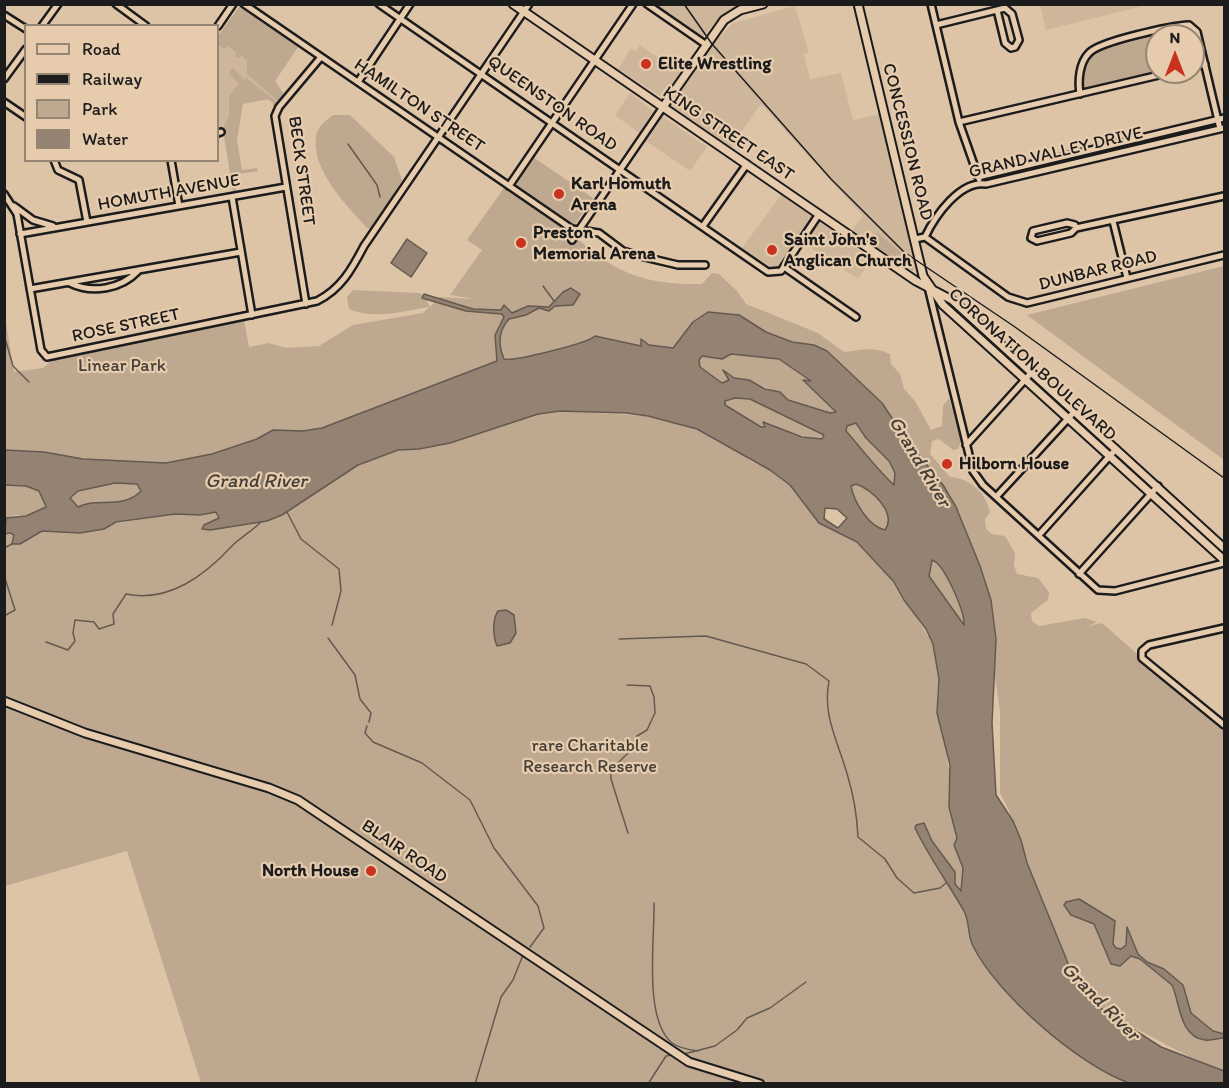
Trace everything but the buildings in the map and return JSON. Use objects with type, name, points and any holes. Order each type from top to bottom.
[{"type":"main road","name":"KING STREET EAST","points":[[513,4],[928,287]]},
{"type":"main road","points":[[663,108],[719,25],[732,14],[763,4]]},
{"type":"main road","name":"CONCESSION ROAD","points":[[858,4],[928,287]]},
{"type":"main road","name":"CORONATION BOULEVARD","points":[[928,287],[943,305],[1032,372],[1224,548]]},
{"type":"main road","name":"CORONATION BOULEVARD","points":[[928,287],[952,300],[1026,380],[1224,561]]},
{"type":"main road","points":[[1179,518],[1185,511]]},
{"type":"main road","name":"BLAIR ROAD","points":[[4,701],[85,733],[269,788],[298,800],[689,1062],[760,1083]]},
{"type":"street","points":[[43,24],[58,4]]},
{"type":"street","points":[[116,4],[143,24]]},
{"type":"street","points":[[219,25],[233,4]]},
{"type":"street","name":"HAMILTON STREET","points":[[244,4],[572,229],[599,233],[623,251],[640,256],[678,265],[705,265]]},
{"type":"street","name":"QUEENSTON ROAD","points":[[380,4],[768,272],[777,273],[784,267]]},
{"type":"street","points":[[358,82],[410,4]]},
{"type":"street","name":"ROSE STREET","points":[[4,194],[14,206],[41,350],[47,357],[306,304],[330,295],[345,278],[529,4]]},
{"type":"street","points":[[509,186],[633,4]]},
{"type":"street","points":[[647,4],[705,44]]},
{"type":"street","points":[[931,4],[959,122],[979,180]]},
{"type":"street","points":[[936,25],[1005,8],[1012,14],[1019,40],[1015,47],[1011,48],[1005,43],[997,10]]},
{"type":"street","points":[[4,15],[24,28]]},
{"type":"street","points":[[1080,94],[1078,79],[1084,61],[1094,48],[1145,35]]},
{"type":"street","points":[[4,79],[24,52]]},
{"type":"street","name":"BECK STREET","points":[[306,304],[275,116],[279,107],[321,57]]},
{"type":"street","points":[[1205,64],[1218,120],[1222,128]]},
{"type":"street","points":[[959,122],[1145,78]]},
{"type":"street","points":[[4,102],[24,116]]},
{"type":"street","points":[[572,240],[663,108]]},
{"type":"street","name":"GRAND VALLEY DRIVE","points":[[926,237],[949,202],[979,180],[1097,148],[1224,118]]},
{"type":"street","name":"GRAND VALLEY DRIVE","points":[[979,180],[986,184],[1222,128]]},
{"type":"street","points":[[1156,134],[1159,144]]},
{"type":"street","points":[[1097,148],[1099,157]]},
{"type":"street","points":[[55,162],[58,170],[79,180],[87,222]]},
{"type":"street","points":[[171,162],[178,206]]},
{"type":"street","points":[[1038,163],[1040,172]]},
{"type":"street","points":[[702,226],[747,164]]},
{"type":"street","name":"HOMUTH AVENUE","points":[[20,234],[286,187]]},
{"type":"street","points":[[1076,228],[1075,225],[1067,223],[1034,231],[1031,238],[1036,242],[1071,233],[1076,228],[1224,196]]},
{"type":"street","points":[[232,197],[252,315]]},
{"type":"street","name":"HOMUTH AVENUE","points":[[14,206],[33,220],[57,227]]},
{"type":"street","points":[[819,214],[784,267],[856,317]]},
{"type":"street","points":[[1113,221],[1127,278]]},
{"type":"street","points":[[915,239],[926,237]]},
{"type":"street","name":"DUNBAR ROAD","points":[[926,237],[1008,297],[1020,302],[1033,302],[1224,255]]},
{"type":"street","points":[[30,289],[241,252]]},
{"type":"street","points":[[68,283],[91,289],[106,288],[120,284],[139,270]]},
{"type":"street","points":[[928,287],[975,476],[1079,574],[1098,590],[1115,591],[1224,561]]},
{"type":"street","points":[[934,314],[943,305]]},
{"type":"street","points":[[966,445],[1032,372]]},
{"type":"street","points":[[996,497],[1075,411]]},
{"type":"street","points":[[1039,535],[1116,449]]},
{"type":"street","points":[[1079,574],[1150,492],[1158,486]]},
{"type":"street","points":[[1224,628],[1149,645],[1142,651],[1142,658],[1224,725]]},
{"type":"shaded area","points":[[736,4],[722,14],[703,37],[655,5]]},
{"type":"shaded area","points":[[1040,4],[1147,4],[1147,5],[1046,30]]},
{"type":"shaded area","points":[[795,6],[809,53],[804,54],[810,79],[841,73],[853,120],[880,114],[914,263],[896,251],[872,240],[872,244],[852,230],[863,216],[761,104],[731,147],[673,107],[674,100],[710,47],[733,23]]},
{"type":"shaded area","points":[[239,7],[298,47],[275,81],[283,93],[274,103],[267,99],[231,105],[227,129],[219,130],[219,35]]},
{"type":"shaded area","points":[[640,45],[681,73],[662,97],[618,69],[631,48],[636,51]]},
{"type":"shaded area","points":[[630,93],[653,111],[639,133],[615,115]]},
{"type":"shaded area","points":[[663,117],[707,147],[690,171],[646,141]]},
{"type":"shaded area","points":[[781,195],[872,259],[858,279],[803,243],[795,242],[778,268],[773,268],[742,248]]},
{"type":"green space","points":[[239,7],[298,47],[275,81],[284,94],[278,101],[247,74],[247,60],[242,56],[236,58],[236,52],[228,46],[225,49],[219,47],[219,35]]},
{"type":"green space","points":[[1145,38],[1145,75],[1086,89],[1082,86],[1086,61],[1093,52]]},
{"type":"green space","points":[[233,68],[244,80],[246,78],[277,102],[273,107],[273,103],[268,99],[243,104],[237,140],[242,170],[257,168],[258,171],[233,175],[237,192],[233,193],[223,129],[229,115],[229,96],[239,84],[229,73]]},
{"type":"green space","points":[[333,115],[350,115],[394,157],[402,180],[375,226],[368,229],[333,187],[319,162],[316,150],[317,133],[322,124]]},
{"type":"green space","name":"Linear Park","points":[[533,157],[593,198],[575,224],[578,239],[606,261],[650,280],[683,284],[702,284],[712,273],[719,274],[737,291],[746,304],[818,333],[844,352],[872,349],[890,354],[891,364],[900,374],[904,389],[915,401],[931,430],[942,426],[943,406],[949,398],[961,441],[958,449],[953,450],[939,439],[932,441],[930,454],[950,477],[964,480],[981,493],[990,512],[985,519],[986,529],[992,534],[1005,536],[1015,553],[1014,565],[1017,574],[1038,578],[1049,592],[1048,600],[1031,613],[1032,621],[1039,626],[1085,618],[1097,622],[1088,626],[1102,623],[1224,730],[1224,1070],[1203,1064],[1095,1007],[1027,891],[1009,811],[1000,793],[1000,711],[993,663],[996,655],[991,600],[980,566],[956,507],[943,485],[906,439],[882,403],[827,351],[814,345],[792,342],[766,332],[739,315],[708,312],[693,322],[673,348],[641,346],[617,340],[591,340],[516,360],[504,359],[322,428],[303,431],[273,430],[257,439],[212,454],[166,463],[84,460],[45,452],[5,450],[4,311],[14,372],[43,368],[52,360],[244,320],[249,347],[269,343],[286,348],[319,346],[353,325],[423,313],[429,307],[389,314],[359,312],[349,309],[347,297],[353,290],[419,293],[424,295],[430,307],[440,297],[475,299],[450,295],[482,250],[467,240],[504,188],[517,183]]},
{"type":"green space","points":[[877,233],[914,263],[913,271],[872,244]]},
{"type":"green space","points":[[1224,266],[1224,460],[1027,315]]},
{"type":"green space","points":[[731,354],[779,359],[812,381],[804,381],[837,412],[830,413],[788,400],[783,395],[749,380],[728,376],[729,380],[722,383],[700,367],[699,360],[702,356],[722,359]]},
{"type":"green space","points":[[735,398],[750,399],[824,434],[822,439],[776,428],[761,427],[725,405],[725,401]]},
{"type":"green space","name":"rare Charitable Research Reserve","points":[[560,411],[648,416],[697,429],[737,449],[752,462],[789,475],[838,532],[857,542],[894,582],[933,644],[939,680],[937,699],[950,775],[1063,1042],[1092,1063],[1130,1083],[201,1083],[127,851],[5,886],[5,534],[14,535],[12,543],[21,543],[42,531],[60,532],[176,514],[200,515],[216,512],[219,518],[282,515],[358,465],[398,450],[419,449],[450,443],[538,414]]},
{"type":"green space","points":[[856,423],[890,461],[894,468],[895,486],[846,431],[847,426]]},
{"type":"green space","points":[[115,483],[137,484],[141,491],[134,497],[118,502],[93,503],[77,507],[70,498],[78,491]]},
{"type":"green space","points":[[856,484],[876,497],[886,510],[888,523],[885,530],[873,524],[863,512],[855,499],[851,486]]},
{"type":"green space","points":[[4,485],[26,486],[40,492],[45,509],[26,516],[15,515],[5,519]]},
{"type":"green space","points":[[935,560],[940,564],[962,606],[964,626],[929,576],[930,562]]},
{"type":"water","points":[[407,239],[427,253],[411,277],[391,263]]},
{"type":"water","name":"Grand River","points":[[571,288],[580,294],[573,305],[555,306],[549,311],[539,308],[526,315],[509,319],[500,338],[504,359],[521,358],[550,351],[595,336],[641,346],[641,339],[649,345],[673,348],[693,322],[708,312],[739,315],[766,332],[792,342],[814,345],[827,351],[882,403],[906,439],[943,485],[956,507],[980,566],[991,600],[996,639],[992,723],[996,795],[1013,821],[1027,863],[1077,985],[1102,1009],[1161,1047],[1224,1071],[1224,1083],[1160,1085],[1129,1083],[1086,1061],[1063,1044],[1040,1025],[1000,985],[973,946],[964,911],[915,828],[916,825],[924,823],[932,841],[955,872],[955,884],[961,891],[963,868],[954,845],[957,838],[949,807],[950,765],[937,713],[939,679],[933,644],[926,629],[904,600],[894,582],[857,542],[819,523],[790,485],[770,470],[697,429],[648,416],[626,413],[560,411],[538,414],[450,443],[419,449],[398,450],[358,465],[282,515],[267,521],[210,530],[202,529],[204,525],[219,518],[216,512],[200,515],[175,514],[116,522],[104,529],[80,533],[42,531],[20,544],[12,544],[14,535],[5,534],[6,518],[26,516],[46,507],[39,491],[26,486],[5,485],[5,450],[44,452],[83,459],[166,463],[212,454],[257,439],[273,430],[303,431],[322,428],[497,361],[495,335],[504,317],[502,314],[466,311],[422,298],[424,294],[473,309],[501,310],[504,305],[512,313],[528,306],[549,307],[563,292]],"holes":[[[731,354],[779,359],[811,381],[803,380],[836,412],[830,413],[788,400],[780,392],[765,389],[749,380],[734,378],[723,370],[729,380],[722,383],[700,367],[699,360],[702,356],[722,359]],[[735,398],[750,399],[824,435],[822,439],[802,437],[763,422],[765,427],[761,427],[725,405],[725,401]],[[856,423],[866,438],[889,461],[895,473],[894,485],[846,431],[847,426]],[[115,483],[137,484],[141,491],[126,500],[85,504],[78,507],[70,498],[78,491]],[[856,484],[869,491],[881,503],[888,516],[885,530],[868,519],[851,486]],[[825,508],[837,509],[847,518],[838,528],[824,519]],[[932,560],[948,578],[961,610],[964,625],[929,576]]]},
{"type":"water","points":[[506,610],[514,615],[516,633],[510,643],[497,646],[494,633],[495,619],[498,611]]},
{"type":"water","points":[[1079,899],[1115,921],[1113,944],[1116,948],[1121,949],[1126,945],[1127,927],[1138,954],[1147,962],[1164,969],[1183,985],[1191,1013],[1213,1031],[1224,1034],[1224,1038],[1205,1040],[1190,1033],[1182,1018],[1172,985],[1140,959],[1131,956],[1120,966],[1111,964],[1094,924],[1071,915],[1064,905],[1066,902]]},
{"type":"waterway","points":[[348,144],[377,185],[380,197]]},
{"type":"waterway","points":[[543,286],[554,301]]},
{"type":"waterway","points":[[4,335],[13,366],[29,382]]},
{"type":"waterway","points":[[287,512],[301,539],[339,569],[341,591],[332,625]]},
{"type":"waterway","points":[[46,642],[68,650],[75,641],[73,633],[75,620],[94,622],[99,629],[114,624],[113,614],[126,594],[142,596],[157,594],[185,584],[210,567],[261,522]]},
{"type":"waterway","points":[[4,548],[12,544]]},
{"type":"waterway","points":[[4,575],[15,610],[4,616]]},
{"type":"waterway","points":[[619,639],[706,636],[806,664],[829,681],[827,694],[832,730],[852,792],[858,837],[885,859],[897,878],[914,893],[940,888],[946,883]]},
{"type":"waterway","points":[[328,638],[355,675],[360,699],[371,713],[369,722]]},
{"type":"waterway","points":[[627,685],[650,686],[654,697],[655,713],[647,730],[637,736],[629,752],[611,770],[611,779],[628,833]]},
{"type":"waterway","points":[[367,726],[365,733],[373,742],[422,763],[470,800],[494,848],[538,906],[544,928],[530,947]]},
{"type":"waterway","points":[[654,903],[652,977],[657,1016],[663,1032],[672,1043],[698,1051]]},
{"type":"waterway","points":[[475,1084],[501,997],[513,980],[523,955]]},
{"type":"waterway","points":[[684,1054],[715,1046],[737,1030],[747,1018],[770,1008],[806,982]]},
{"type":"waterway","points":[[648,1084],[666,1056],[672,1055]]},
{"type":"railway","points":[[684,4],[712,44],[831,179],[904,252],[1015,327],[1224,478]]},
{"type":"place","name":"Elite Wrestling","points":[[646,64]]},
{"type":"place","name":"Karl Homuth Arena","points":[[559,194]]},
{"type":"place","name":"Preston Memorial Arena","points":[[521,243]]},
{"type":"place","name":"Saint John's Anglican Church","points":[[772,250]]},
{"type":"place","name":"Hilborn House","points":[[947,464]]},
{"type":"place","name":"North House","points":[[371,871]]}]
